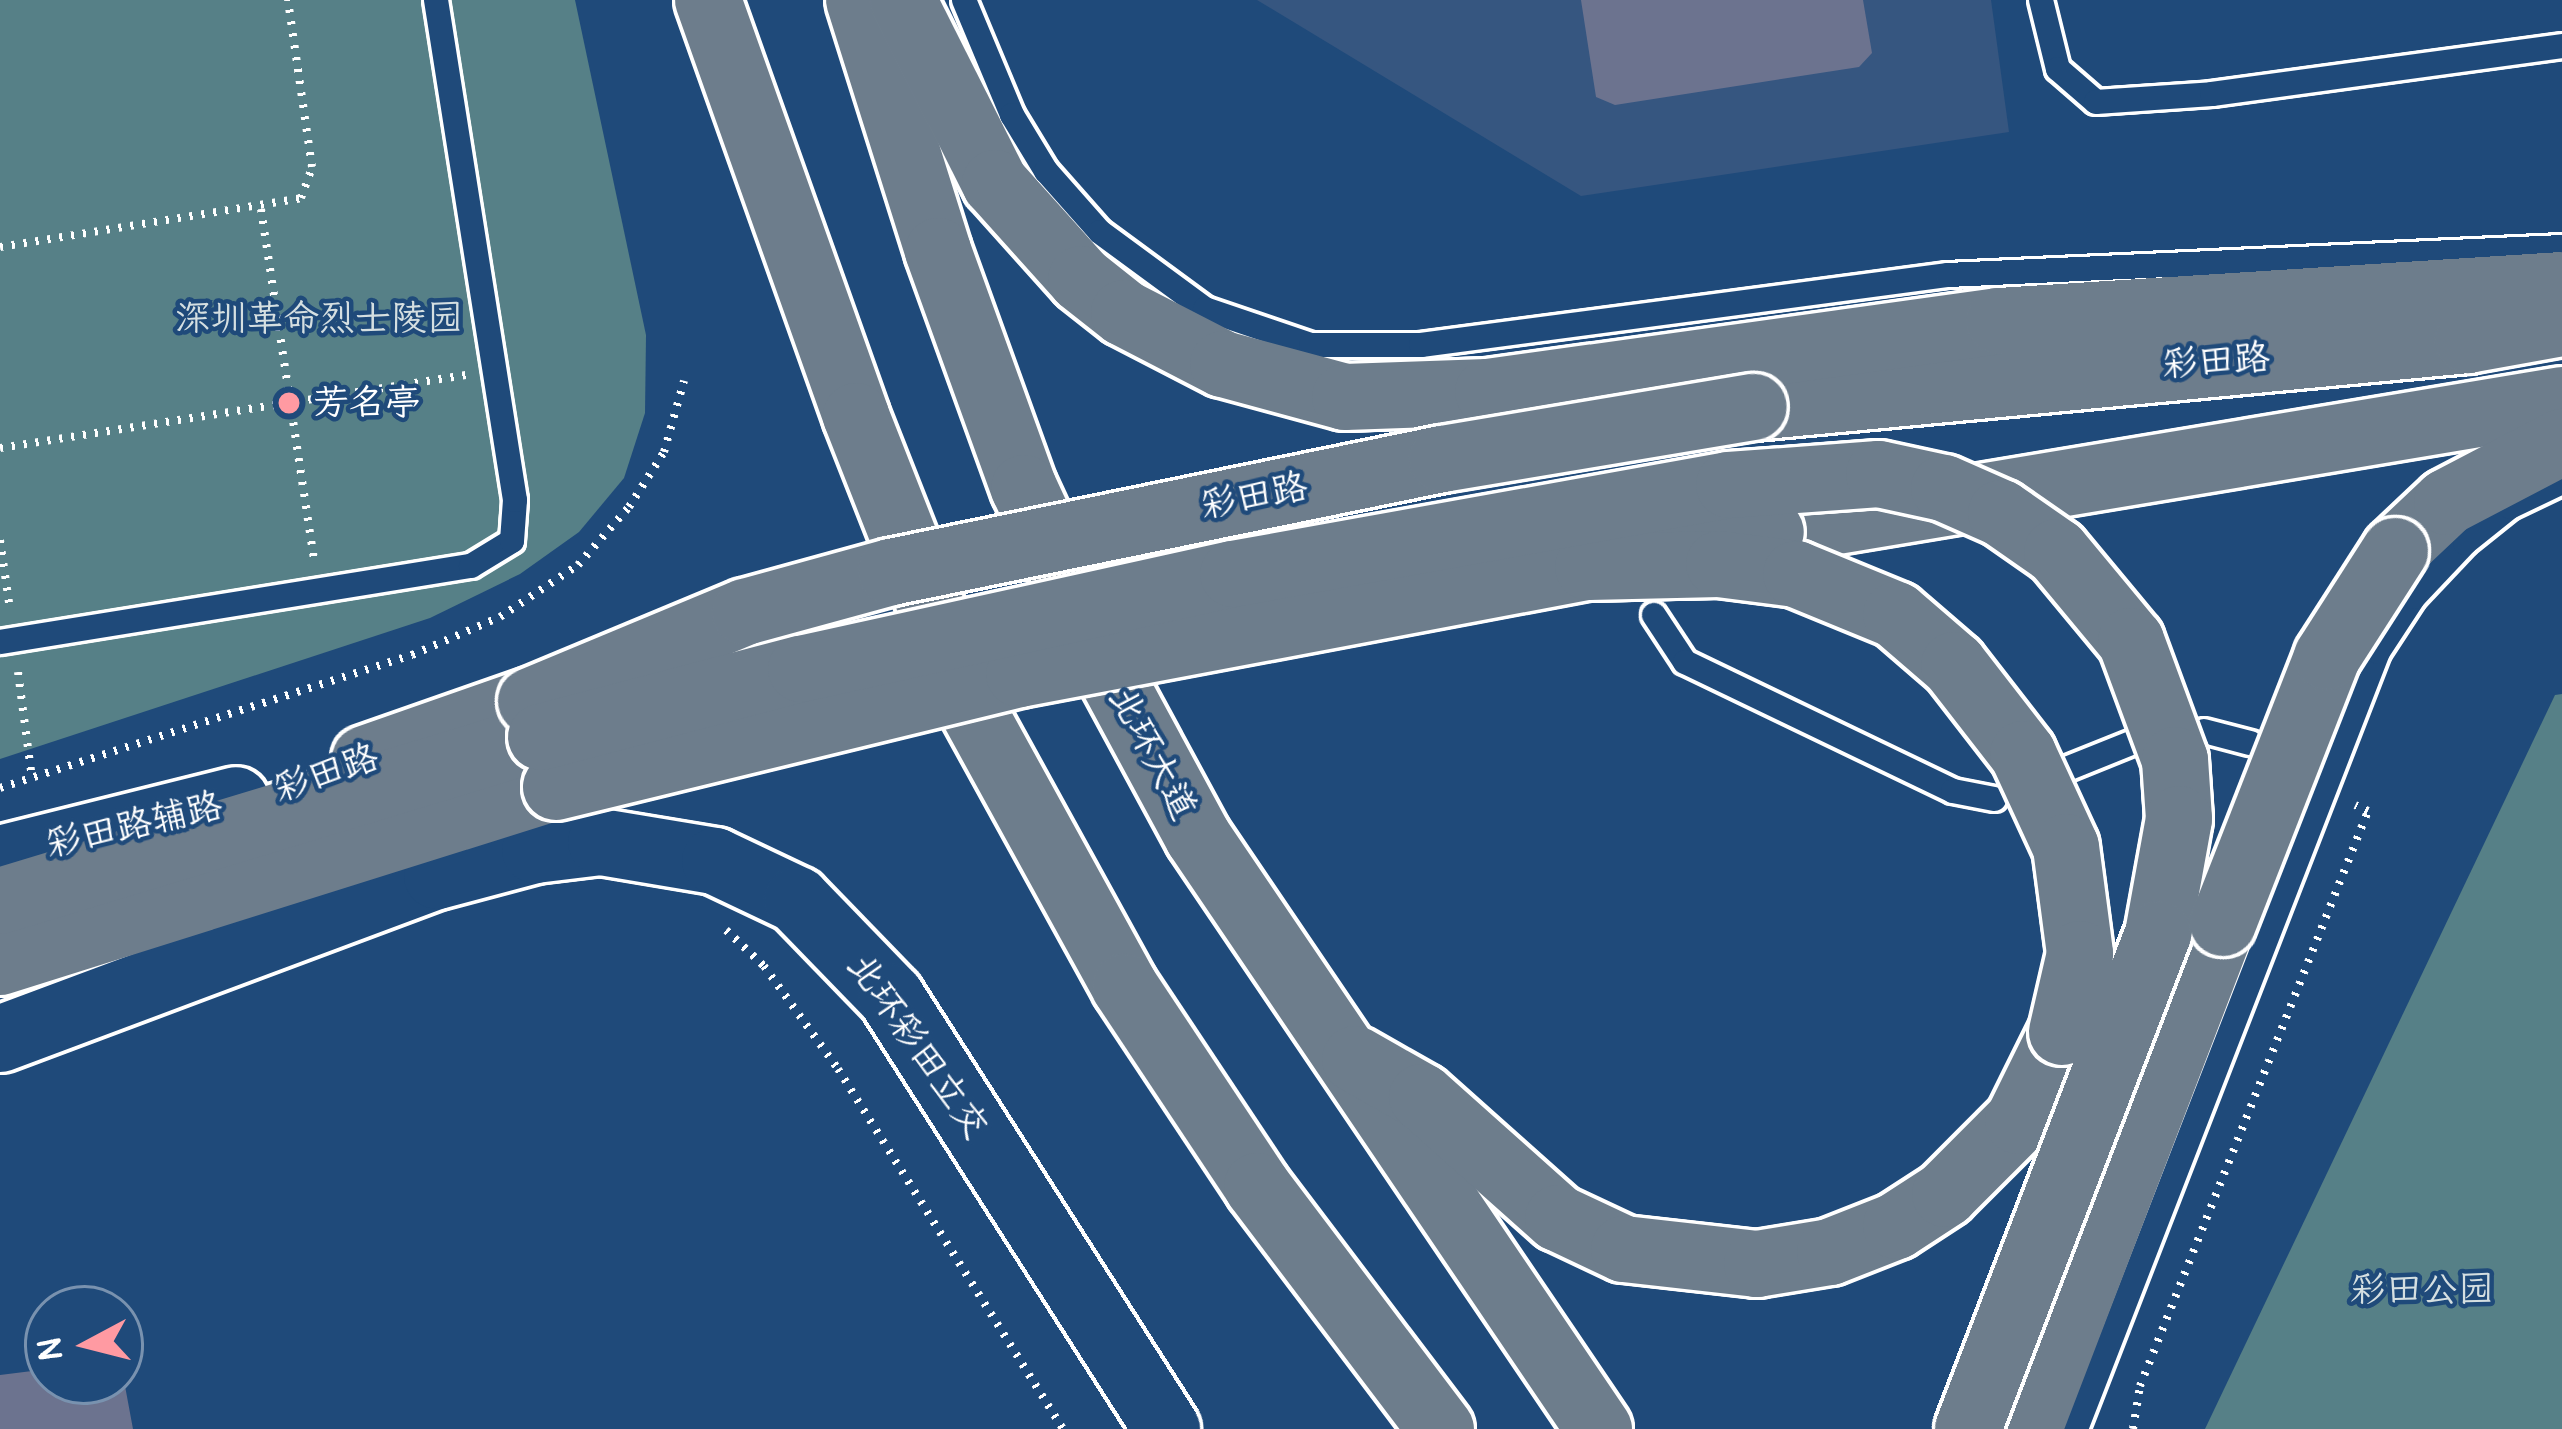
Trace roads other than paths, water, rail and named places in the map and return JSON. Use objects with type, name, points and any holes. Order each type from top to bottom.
[{"type":"main road","points":[[708,0],[856,416],[970,705],[1125,987],[1257,1186],[1441,1429]]},
{"type":"main road","name":"北环大道","points":[[859,0],[938,251],[1024,488],[1198,837],[1335,1048],[1599,1429]]},
{"type":"main road","points":[[903,0],[995,182],[1081,279],[1124,313],[1222,364],[1345,397],[1487,392],[1999,321],[2562,284]]},
{"type":"main road","name":"彩田路","points":[[0,962],[352,852],[543,742],[724,620],[891,572],[1442,458],[1754,407],[2468,340],[2562,323]]},
{"type":"main road","name":"彩田路","points":[[0,898],[268,793],[543,742],[1019,674],[1771,532],[2562,400]]},
{"type":"main road","points":[[2029,1429],[2327,657],[2395,551],[2447,502],[2562,442]]},
{"type":"main road","points":[[0,898],[802,669],[1233,574],[1729,485],[1879,474],[1944,488],[2001,513],[2057,552],[2131,641],[2175,760],[2179,819],[2158,934],[1968,1429]]},
{"type":"main road","points":[[1335,1048],[1422,1097],[1558,1218],[1624,1249],[1757,1264],[1830,1252],[1896,1226],[1945,1194],[2018,1121],[2062,1033],[2080,954],[2066,847],[2023,754],[1954,665],[1896,615],[1796,574],[1719,563],[1588,567]]},
{"type":"main road","name":"彩田路辅路","points":[[0,859],[268,793]]},
{"type":"main road","name":"北环彩田立交","points":[[0,1039],[437,876],[535,850],[601,842],[716,861],[797,900],[877,979],[1167,1429]]},
{"type":"main road","points":[[0,1007],[135,959],[352,852]]},
{"type":"lane","points":[[7,641],[471,566],[512,541],[515,500],[436,0]]},
{"type":"lane","points":[[964,0],[1012,115],[1046,171],[1100,232],[1205,309],[1311,345],[1421,345],[1948,275],[2562,247]]},
{"type":"lane","points":[[2041,0],[2058,69],[2096,102],[2212,94],[2562,46]]},
{"type":"lane","points":[[2076,1429],[2378,652],[2414,597],[2465,543],[2510,507],[2562,482]]},
{"type":"lane","points":[[1654,615],[1685,662],[1953,791],[1994,800]]},
{"type":"lane","points":[[2204,731],[2250,742]]},
{"type":"lane","points":[[2063,770],[2131,743]]},
{"type":"place","name":"芳名亭","points":[[289,403]]},
{"type":"park label","name":"深圳革命烈士陵园","points":[[319,319]]},
{"type":"park label","name":"彩田公园","points":[[2422,1290]]}]
